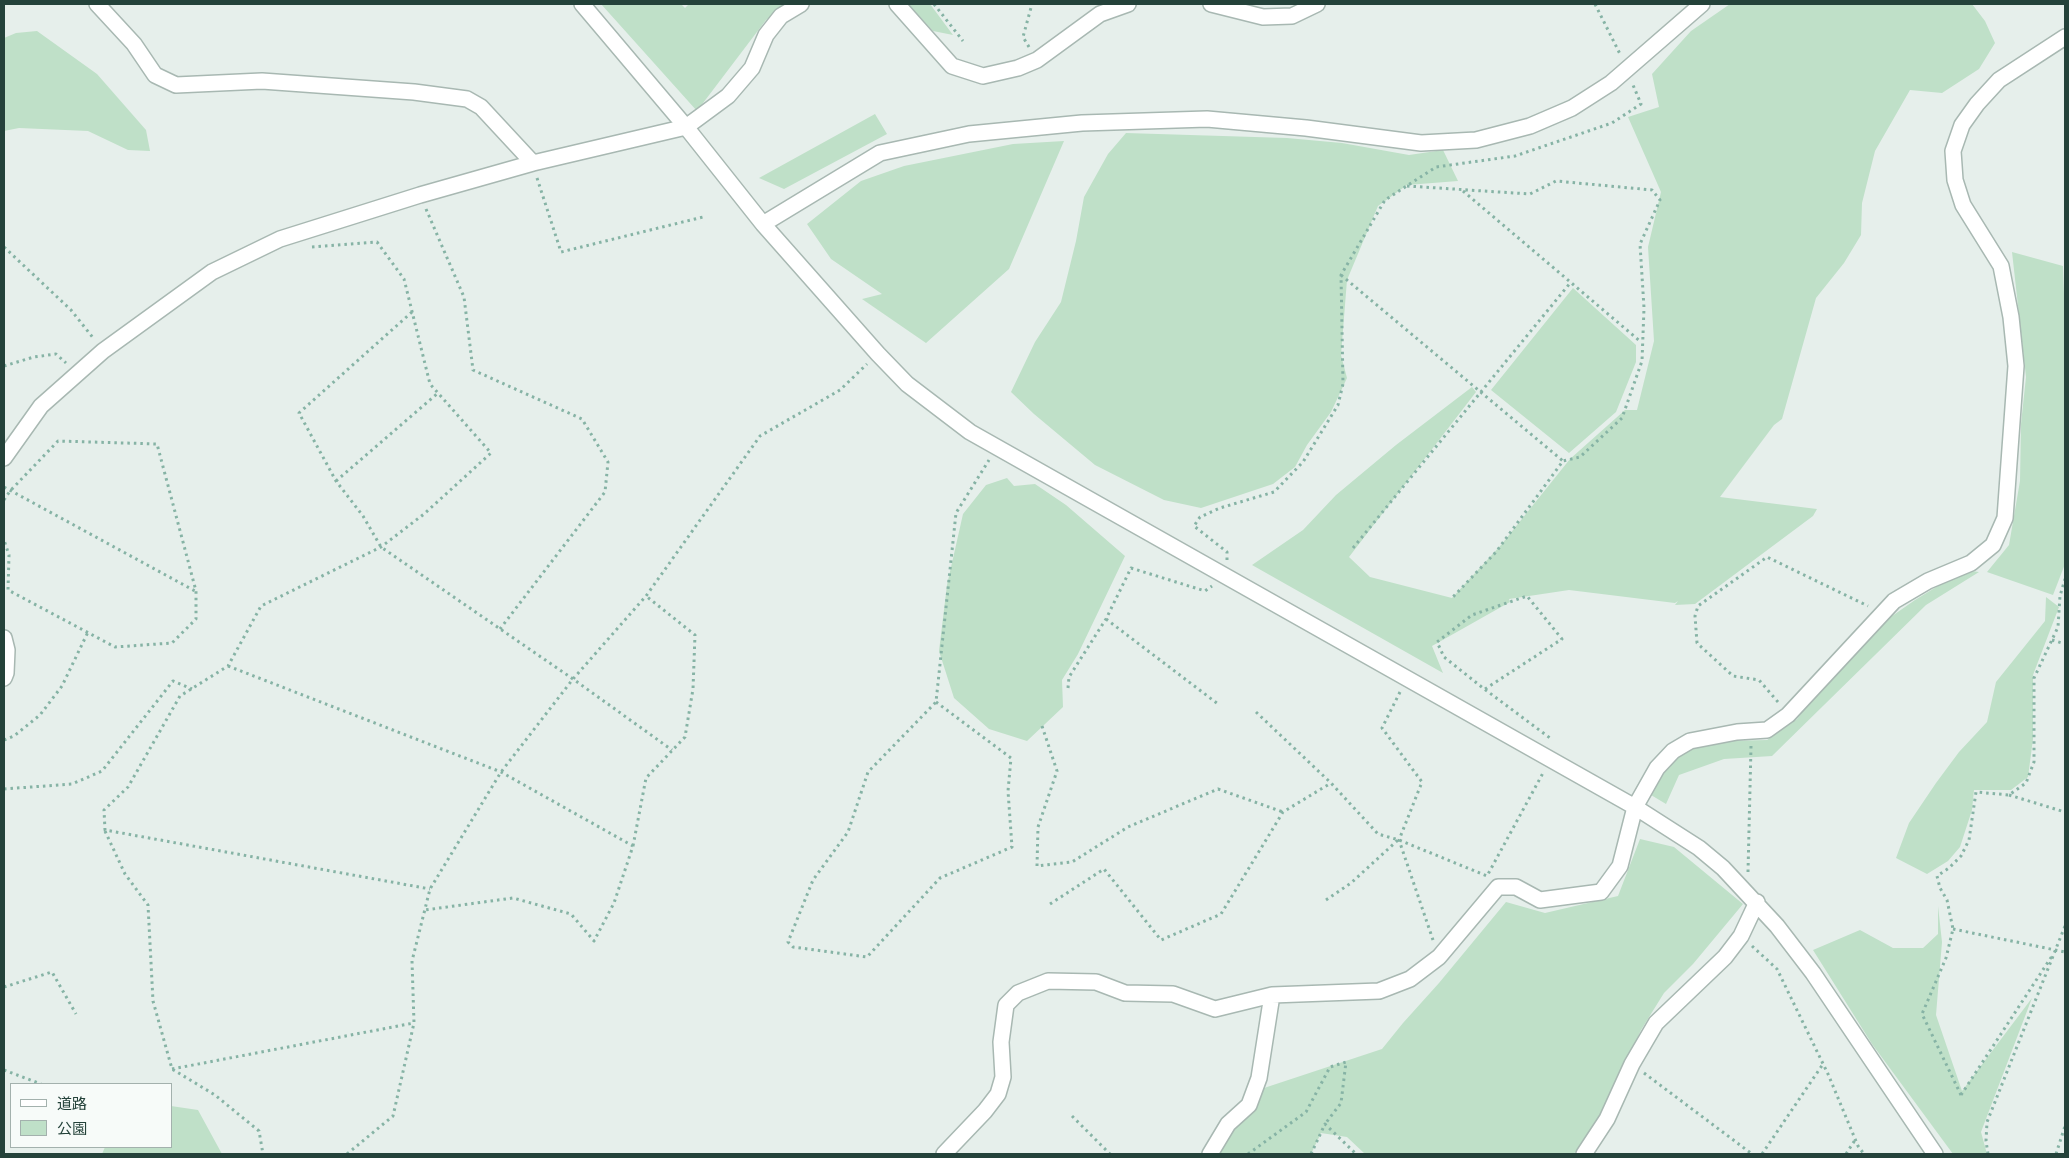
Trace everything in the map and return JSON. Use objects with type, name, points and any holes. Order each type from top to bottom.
[{"type":"street","points":[[97,4],[134,44],[155,75],[176,85],[262,81],[414,92],[467,99],[481,107],[533,164]]},
{"type":"street","points":[[582,4],[686,128],[763,224],[878,354],[907,384],[970,432],[1635,807],[1699,848],[1723,868],[1752,898],[1813,973],[1935,1154]]},
{"type":"street","points":[[4,458],[41,406],[103,351],[212,272],[280,239],[420,195],[533,164],[686,128],[728,96],[752,68],[766,35],[781,16],[801,4]]},
{"type":"street","points":[[897,4],[952,66],[983,76],[1018,68],[1037,60],[1100,14],[1128,4]]},
{"type":"street","points":[[1211,4],[1263,17],[1292,16],[1317,4]]},
{"type":"street","points":[[763,224],[880,153],[969,134],[1082,123],[1207,119],[1306,128],[1421,143],[1476,140],[1530,126],[1572,108],[1611,83],[1702,4]]},
{"type":"street","points":[[944,1154],[985,1111],[998,1094],[1003,1076],[1001,1042],[1006,1006],[1018,993],[1048,981],[1096,982],[1125,993],[1173,994],[1215,1009],[1272,995],[1379,991],[1410,979],[1439,958],[1498,887],[1516,887],[1540,900],[1601,892],[1620,866],[1635,807],[1657,768],[1673,751],[1690,741],[1753,730],[1767,730],[1788,715],[1894,601],[1928,581],[1972,563],[1993,545],[2005,518],[2016,366],[2011,317],[2001,266],[1963,206],[1955,180],[1953,151],[1962,125],[1977,104],[1999,80],[2065,37]]},
{"type":"street","points":[[4,638],[7,650],[4,678]]},
{"type":"street","points":[[1584,1154],[1607,1119],[1632,1064],[1656,1023],[1681,997],[1708,975],[1741,936],[1752,898]]},
{"type":"street","points":[[1210,1154],[1228,1124],[1249,1105],[1261,1069],[1272,995]]},
{"type":"path","points":[[934,4],[964,40]]},
{"type":"path","points":[[1032,4],[1023,37],[1037,60]]},
{"type":"path","points":[[1068,688],[1069,677],[1106,619],[1131,568],[1205,591],[1226,576],[1227,552],[1194,526],[1200,517],[1220,508],[1274,492],[1303,462],[1338,405],[1343,384],[1341,275],[1385,200],[1436,167],[1515,156],[1612,123],[1641,104],[1628,69],[1595,4]]},
{"type":"path","points":[[533,164],[561,252],[703,217]]},
{"type":"path","points":[[1406,186],[1530,194],[1556,182],[1652,190],[1660,200],[1640,244],[1644,308],[1642,361],[1622,418],[1580,457],[1563,461],[1496,552],[1452,598]]},
{"type":"path","points":[[1463,190],[1642,342]]},
{"type":"path","points":[[420,195],[464,297],[473,370],[582,419],[608,462],[605,492],[500,630]]},
{"type":"path","points":[[263,1154],[259,1131],[215,1095],[172,1069],[153,1001],[148,905],[125,874],[105,830],[104,810],[128,787],[180,696],[228,666],[261,606],[381,547],[424,514],[490,452],[430,384],[404,279],[377,242],[304,248]]},
{"type":"path","points":[[4,247],[71,310],[103,351]]},
{"type":"path","points":[[1341,275],[1563,461]]},
{"type":"path","points":[[1352,548],[1570,282]]},
{"type":"path","points":[[412,312],[299,413],[336,481],[363,516],[381,547],[573,679],[672,750]]},
{"type":"path","points":[[4,366],[34,357],[56,354],[77,374]]},
{"type":"path","points":[[346,1154],[394,1116],[414,1023],[412,961],[430,889],[501,772],[573,679],[646,596],[760,436],[840,390],[878,354]]},
{"type":"path","points":[[336,481],[438,393]]},
{"type":"path","points":[[4,500],[10,491],[58,441],[157,444],[196,591],[196,619],[172,643],[115,647],[8,590],[9,555],[4,540]]},
{"type":"path","points":[[936,702],[1011,758],[1008,791],[1012,847],[940,878],[868,957],[793,947],[788,942],[814,880],[848,832],[868,772],[936,702],[956,513],[997,447]]},
{"type":"path","points":[[4,487],[196,591]]},
{"type":"path","points":[[1788,715],[1759,680],[1733,676],[1697,643],[1695,616],[1698,606],[1767,557],[1881,613]]},
{"type":"path","points":[[2009,795],[2026,783],[2034,762],[2034,678],[2058,627],[2060,596],[2065,579]]},
{"type":"path","points":[[425,910],[513,898],[572,914],[594,941],[614,903],[633,846],[646,778],[684,737],[693,688],[695,635],[646,596]]},
{"type":"path","points":[[1256,712],[1331,783],[1378,834],[1399,840],[1487,876],[1551,760],[1556,743],[1485,689],[1444,657],[1437,642],[1472,615],[1527,596],[1562,639],[1485,689]]},
{"type":"path","points":[[1106,619],[1218,704]]},
{"type":"path","points":[[4,740],[14,736],[40,715],[62,686],[88,632]]},
{"type":"path","points":[[2052,640],[2065,644]]},
{"type":"path","points":[[228,666],[501,772],[633,846]]},
{"type":"path","points":[[1326,900],[1351,883],[1399,840],[1422,782],[1382,728],[1407,678]]},
{"type":"path","points":[[4,789],[72,784],[102,771],[173,681],[192,688]]},
{"type":"path","points":[[1042,726],[1057,771],[1038,827],[1037,866],[1072,862],[1128,827],[1218,789],[1284,812]]},
{"type":"path","points":[[1752,898],[1751,745],[1753,730]]},
{"type":"path","points":[[1050,904],[1104,869],[1161,940],[1221,914],[1284,812],[1331,783]]},
{"type":"path","points":[[2056,950],[1961,1095],[1922,1014],[1946,958],[1953,929],[1948,900],[1940,888],[1937,876],[1949,868],[1961,856],[1968,840],[1976,792],[2009,795],[2065,812]]},
{"type":"path","points":[[105,830],[430,889]]},
{"type":"path","points":[[1399,840],[1439,958]]},
{"type":"path","points":[[1988,1154],[1986,1141],[1987,1122],[2065,926]]},
{"type":"path","points":[[1953,929],[2065,952]]},
{"type":"path","points":[[1741,936],[1777,969],[1824,1064],[1856,1140],[1864,1154]]},
{"type":"path","points":[[4,987],[52,972],[76,1014]]},
{"type":"path","points":[[172,1069],[414,1023]]},
{"type":"path","points":[[1248,1154],[1306,1112],[1330,1067],[1346,1062],[1341,1103],[1324,1124],[1311,1154]]},
{"type":"path","points":[[1632,1064],[1752,1154]]},
{"type":"path","points":[[1762,1154],[1824,1064]]},
{"type":"path","points":[[4,1070],[37,1083]]},
{"type":"path","points":[[1072,1116],[1110,1154]]},
{"type":"path","points":[[1324,1124],[1356,1154]]},
{"type":"path","points":[[2056,1154],[2065,1126]]},
{"type":"path","points":[[1846,1154],[1856,1140]]},
{"type":"green space","points":[[601,4],[681,4],[685,8],[689,4],[791,4],[766,20],[697,111]]},
{"type":"green space","points":[[908,4],[930,4],[953,35],[933,31]]},
{"type":"green space","points":[[1730,4],[1972,4],[1985,21],[1995,43],[1979,69],[1942,93],[1910,90],[1875,151],[1862,203],[1861,235],[1844,263],[1816,298],[1782,419],[1774,425],[1720,497],[1817,509],[1813,516],[1695,604],[1675,605],[1678,601],[1675,603],[1569,590],[1509,599],[1510,602],[1432,646],[1443,673],[1252,565],[1303,530],[1336,495],[1396,445],[1472,387],[1476,392],[1349,557],[1370,577],[1452,598],[1501,545],[1570,459],[1625,410],[1637,410],[1654,341],[1648,247],[1661,192],[1628,117],[1659,107],[1652,74],[1691,31]]},
{"type":"green space","points":[[37,31],[97,74],[146,130],[150,151],[128,150],[88,131],[19,128],[4,131],[4,38],[16,33]]},
{"type":"green space","points":[[875,114],[887,134],[784,189],[759,178]]},
{"type":"green space","points":[[1126,133],[1287,138],[1342,143],[1409,155],[1443,150],[1458,181],[1407,185],[1378,206],[1347,280],[1341,355],[1347,378],[1331,412],[1307,445],[1295,467],[1273,484],[1201,508],[1164,500],[1095,465],[1034,414],[1011,392],[1035,342],[1061,302],[1076,241],[1084,197],[1108,154]]},
{"type":"green space","points":[[1064,141],[1009,269],[926,343],[862,299],[882,294],[831,259],[807,224],[861,181],[904,166],[1013,144]]},
{"type":"green space","points":[[2012,252],[2063,266],[2065,322],[2065,564],[2053,595],[1987,572],[2009,545],[2020,481],[2021,424],[2026,377]]},
{"type":"green space","points":[[1573,288],[1636,345],[1636,362],[1616,412],[1569,453],[1491,390]]},
{"type":"green space","points":[[1007,478],[1014,486],[1035,484],[1066,505],[1125,556],[1078,654],[1062,680],[1063,707],[1027,741],[989,729],[954,698],[939,651],[947,585],[963,514],[986,485]]},
{"type":"green space","points":[[1964,570],[1979,572],[1926,605],[1772,756],[1724,759],[1679,775],[1666,804],[1651,795],[1663,769],[1686,749],[1726,741],[1767,740],[1797,719],[1824,684],[1885,621]]},
{"type":"green space","points":[[2046,597],[2059,607],[2033,675],[2033,739],[2028,777],[2011,790],[1974,790],[1972,810],[1960,847],[1948,861],[1927,874],[1896,858],[1909,823],[1959,752],[1987,722],[1996,682],[2045,621]]},
{"type":"green space","points":[[1640,839],[1674,847],[1743,904],[1693,964],[1664,993],[1641,1030],[1613,1092],[1579,1151],[1572,1154],[1365,1154],[1347,1137],[1321,1133],[1311,1154],[1213,1154],[1261,1089],[1382,1049],[1506,902],[1545,913],[1618,896]]},
{"type":"green space","points":[[1938,906],[1942,942],[1936,1015],[1962,1091],[2032,998],[1981,1132],[1987,1154],[1953,1154],[1872,1044],[1813,950],[1860,930],[1893,948],[1923,948],[1938,934]]},
{"type":"green space","points":[[172,1106],[198,1110],[222,1154],[102,1154],[105,1148],[172,1148]]}]
